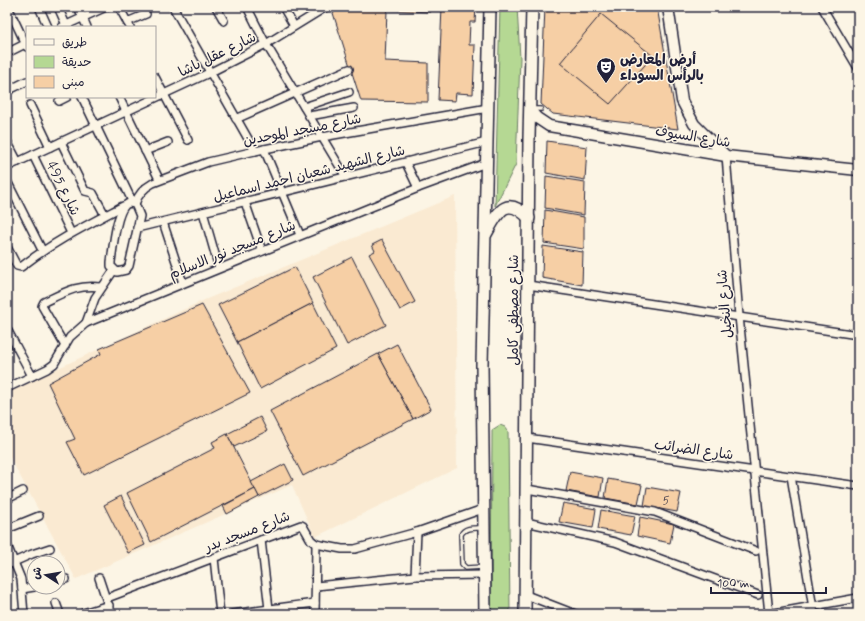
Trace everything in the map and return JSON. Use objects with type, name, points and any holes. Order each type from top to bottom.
[{"type":"main road","name":"شارع مصطفى كامل","points":[[485,614],[482,365],[490,7]]},
{"type":"main road","name":"شارع مصطفى كامل","points":[[525,614],[528,218],[533,109],[532,7]]},
{"type":"main road","points":[[668,7],[682,101],[694,124],[726,156]]},
{"type":"main road","name":"شارع السيوف","points":[[533,109],[537,118],[549,126],[726,156],[858,170]]},
{"type":"main road","points":[[485,237],[498,213],[506,207],[517,208],[528,218]]},
{"type":"street","points":[[8,7],[26,43]]},
{"type":"street","points":[[39,7],[48,26]]},
{"type":"street","points":[[58,7],[64,26],[106,7]]},
{"type":"street","points":[[78,7],[87,26]]},
{"type":"street","points":[[119,7],[128,25],[146,14]]},
{"type":"street","points":[[173,7],[209,73],[255,151]]},
{"type":"street","points":[[216,7],[224,21]]},
{"type":"street","points":[[247,7],[266,44],[346,177]]},
{"type":"street","points":[[283,7],[294,26]]},
{"type":"street","points":[[822,7],[858,68]]},
{"type":"street","name":"شارع عقل باشا","points":[[156,98],[266,44],[323,8]]},
{"type":"street","points":[[7,53],[26,45]]},
{"type":"street","points":[[236,119],[349,69]]},
{"type":"street","points":[[156,79],[188,140]]},
{"type":"street","points":[[7,91],[26,82]]},
{"type":"street","points":[[304,107],[349,92]]},
{"type":"street","points":[[59,101],[65,98]]},
{"type":"street","points":[[82,98],[140,216],[129,266],[122,272],[114,270]]},
{"type":"street","points":[[120,98],[159,179]]},
{"type":"street","name":"شارع عقل باشا","points":[[7,167],[155,98]]},
{"type":"street","points":[[30,105],[50,147]]},
{"type":"street","points":[[309,116],[354,108]]},
{"type":"street","name":"شارع مسجد الموحدين","points":[[134,204],[145,187],[159,179],[208,162],[322,137],[488,108]]},
{"type":"street","points":[[7,141],[18,162]]},
{"type":"street","points":[[61,142],[86,191],[93,193],[106,215]]},
{"type":"street","points":[[145,151],[168,142]]},
{"type":"street","name":"شارع الشهيد شعبان احمد اسماعيل","points":[[137,228],[487,142]]},
{"type":"street","points":[[264,149],[300,235]]},
{"type":"street","name":"شارع 495","points":[[33,155],[71,233]]},
{"type":"street","name":"شارع النخيل","points":[[726,156],[739,316],[769,614]]},
{"type":"street","points":[[406,163],[418,188]]},
{"type":"street","name":"شارع مسجد نور الاسلام","points":[[7,388],[54,364],[78,329],[86,323],[300,235],[418,188],[486,163]]},
{"type":"street","points":[[7,181],[42,250]]},
{"type":"street","points":[[245,202],[262,251]]},
{"type":"street","points":[[7,247],[17,266],[21,267],[42,250],[71,233],[129,203],[134,204]]},
{"type":"street","points":[[114,270],[111,262],[120,214],[123,206]]},
{"type":"street","points":[[203,212],[219,268]]},
{"type":"street","points":[[163,222],[183,283]]},
{"type":"street","points":[[86,323],[101,287],[114,270]]},
{"type":"street","points":[[528,286],[739,316],[858,335]]},
{"type":"street","points":[[65,346],[42,304],[75,287],[101,287]]},
{"type":"street","points":[[7,329],[32,376]]},
{"type":"street","name":"شارع الضرائب","points":[[527,438],[858,486]]},
{"type":"street","points":[[791,476],[814,614]]},
{"type":"street","points":[[527,489],[655,512],[756,551]]},
{"type":"street","points":[[7,499],[23,491]]},
{"type":"street","points":[[315,614],[316,544],[342,549],[355,549],[417,532],[483,509]]},
{"type":"street","points":[[7,529],[39,516]]},
{"type":"street","points":[[526,522],[616,542],[758,595]]},
{"type":"street","name":"شارع مسجد بدر","points":[[83,613],[214,558],[302,525],[311,540],[316,544]]},
{"type":"street","points":[[415,576],[417,532]]},
{"type":"street","points":[[261,540],[269,609]]},
{"type":"street","points":[[7,545],[14,561],[22,590],[24,614]]},
{"type":"street","points":[[7,565],[50,548]]},
{"type":"street","points":[[214,558],[220,614]]},
{"type":"street","points":[[316,586],[484,571]]},
{"type":"street","points":[[99,578],[111,614]]},
{"type":"street","points":[[22,590],[26,589]]},
{"type":"street","points":[[526,595],[575,614]]},
{"type":"street","points":[[769,614],[858,598]]},
{"type":"street","points":[[56,603],[60,614]]},
{"type":"street","points":[[232,614],[315,603]]},
{"type":"lane","points":[[483,528],[466,529],[461,535],[463,566],[466,568],[484,571]]},
{"type":"shaded area","points":[[455,196],[457,468],[315,537],[292,485],[76,579],[66,561],[66,555],[63,555],[7,452],[7,392],[202,301]]},
{"type":"green space","points":[[500,7],[517,7],[520,58],[516,164],[495,206]]},
{"type":"green space","points":[[500,425],[505,427],[508,431],[510,614],[491,614],[492,430]]},
{"type":"building","points":[[342,7],[430,7],[430,12],[387,10],[385,61],[428,63],[428,102],[361,101],[333,13]]},
{"type":"building","points":[[442,7],[476,7],[475,22],[470,22],[469,45],[475,45],[473,94],[456,93],[455,101],[438,100]]},
{"type":"building","name":"أرض المعارض بالرأس السوداء","points":[[545,7],[657,7],[678,129],[553,114],[541,104]]},
{"type":"building","points":[[601,14],[653,56],[610,104],[560,63]]},
{"type":"building","points":[[547,141],[587,147],[585,180],[546,173]]},
{"type":"building","points":[[546,176],[585,182],[584,215],[545,208]]},
{"type":"building","points":[[545,210],[584,217],[584,249],[544,243]]},
{"type":"building","points":[[382,240],[415,302],[400,310],[369,254],[375,251],[372,245]]},
{"type":"building","points":[[543,246],[583,252],[582,285],[542,278]]},
{"type":"building","points":[[352,257],[386,325],[347,345],[313,277]]},
{"type":"building","points":[[295,267],[313,303],[237,342],[218,305]]},
{"type":"building","points":[[313,303],[336,349],[260,389],[237,342]]},
{"type":"building","points":[[202,305],[250,393],[84,475],[67,442],[75,439],[48,383],[101,354],[99,349]]},
{"type":"building","points":[[397,344],[431,409],[413,419],[378,354]]},
{"type":"building","points":[[378,354],[413,419],[303,476],[270,411]]},
{"type":"building","points":[[260,417],[267,431],[234,447],[227,434]]},
{"type":"building","points":[[227,434],[255,489],[151,542],[127,493],[215,448],[212,442]]},
{"type":"building","points":[[285,464],[293,480],[259,497],[251,482]]},
{"type":"building","points":[[570,472],[603,478],[600,497],[566,491]]},
{"type":"building","points":[[608,479],[642,485],[638,504],[605,498]]},
{"type":"building","points":[[647,487],[681,493],[677,512],[644,506]]},
{"type":"building","points":[[255,489],[259,497],[227,514],[223,506]]},
{"type":"building","points":[[121,496],[145,545],[128,553],[104,505]]},
{"type":"building","points":[[563,503],[596,509],[593,528],[559,522]]},
{"type":"building","points":[[601,510],[635,516],[631,535],[598,529]]},
{"type":"building","points":[[640,517],[674,524],[670,543],[637,536]]},
{"type":"place","name":"أرض المعارض بالرأس السوداء","points":[[606,84]]}]
